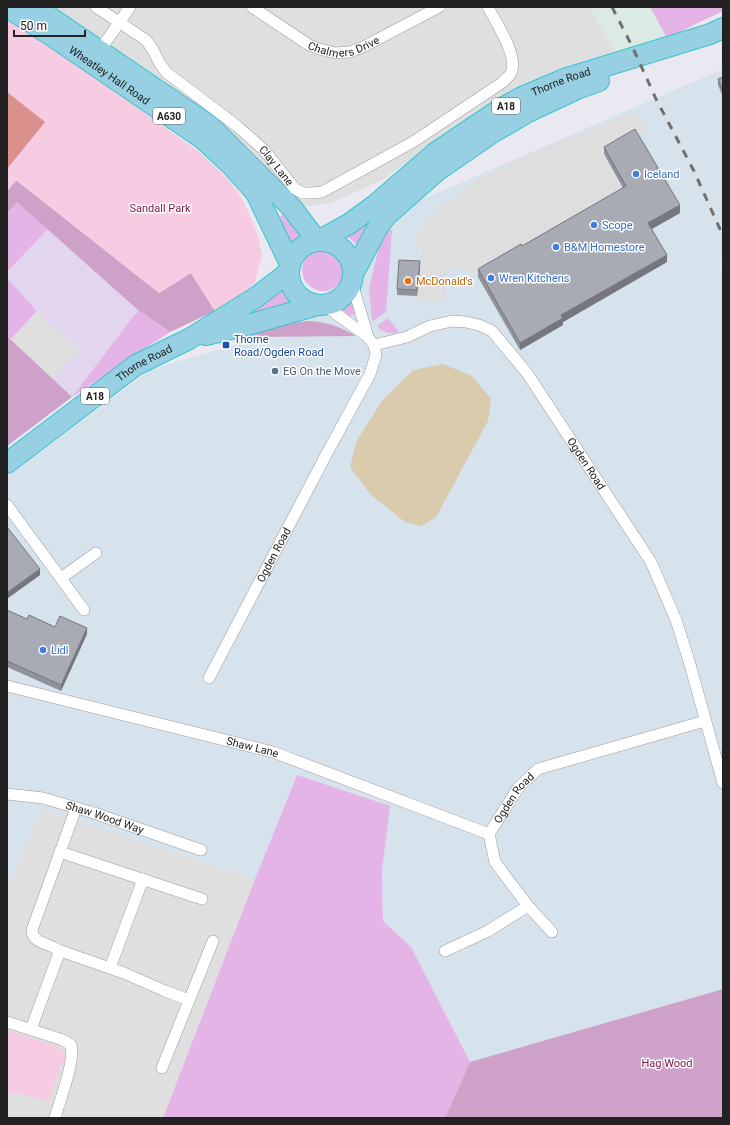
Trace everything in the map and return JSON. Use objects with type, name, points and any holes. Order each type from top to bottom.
[{"type":"highway","name":"Wheatley Hall Road","points":[[7,7],[203,139],[232,166],[256,193],[289,268]]},
{"type":"highway","name":"Wheatley Hall Road","points":[[35,7],[210,126],[292,208],[319,241]]},
{"type":"highway","name":"Thorne Road","points":[[319,241],[349,224],[375,205],[435,152],[502,108],[522,97],[567,78],[710,34],[723,28]]},
{"type":"highway","name":"Thorne Road","points":[[353,277],[375,231],[387,215],[437,171],[492,133],[528,112],[577,89],[712,46],[723,44]]},
{"type":"highway","points":[[311,242],[333,242],[343,249],[351,259],[353,277],[349,289],[341,298],[330,304],[321,305],[306,301],[297,294],[291,284],[289,268],[292,258],[300,248],[311,242]]},
{"type":"highway","name":"Thorne Road","points":[[7,463],[136,365],[189,339],[255,298],[289,268]]},
{"type":"highway","name":"Thorne Road","points":[[189,339],[321,305]]},
{"type":"street","name":"Clay Lane","points":[[96,7],[146,40],[167,73],[237,126],[264,150],[295,189],[303,193],[322,192],[413,142],[503,82],[511,74],[513,62],[511,53],[488,7]]},
{"type":"street","points":[[100,50],[130,7]]},
{"type":"street","name":"Chalmers Drive","points":[[252,7],[318,50],[335,53],[350,52],[365,46],[439,7]]},
{"type":"street","name":"Ogden Road","points":[[209,678],[370,374],[376,355],[353,277]]},
{"type":"street","points":[[321,305],[371,341]]},
{"type":"street","name":"Ogden Road","points":[[371,341],[407,337],[430,326],[452,321],[466,322],[479,325],[492,332],[527,373],[651,562],[676,620],[723,783]]},
{"type":"street","points":[[7,505],[84,610]]},
{"type":"street","points":[[61,578],[96,553]]},
{"type":"street","name":"Shaw Lane","points":[[7,686],[273,752],[489,834]]},
{"type":"street","name":"Ogden Road","points":[[552,932],[528,906],[495,862],[489,834],[518,788],[538,769],[705,721]]},
{"type":"street","name":"Shaw Wood Way","points":[[7,794],[43,798],[201,850]]},
{"type":"street","points":[[76,808],[32,930],[32,934],[36,939],[58,950],[110,968],[189,1000]]},
{"type":"street","points":[[60,852],[202,899]]},
{"type":"street","points":[[110,968],[143,879]]},
{"type":"street","points":[[445,951],[488,931],[528,906]]},
{"type":"street","points":[[162,1068],[213,941]]},
{"type":"street","points":[[31,1029],[58,956],[58,950]]},
{"type":"street","points":[[7,1022],[63,1040],[71,1045],[71,1063],[55,1118]]},
{"type":"shaded area","points":[[33,7],[590,7],[618,58],[537,80],[456,126],[384,179],[331,203],[292,208]]},
{"type":"shaded area","points":[[590,7],[650,7],[667,38],[618,58]]},
{"type":"shaded area","points":[[650,7],[723,7],[723,11],[667,38]]},
{"type":"shaded area","points":[[723,69],[723,263],[720,264],[723,272],[723,989],[470,1062],[411,947],[383,921],[382,870],[297,775],[255,879],[42,809],[7,887],[7,686],[65,696],[7,680],[7,477],[152,369],[302,325],[389,214]]},
{"type":"shaded area","points":[[7,92],[45,122],[7,169]]},
{"type":"shaded area","points":[[637,111],[647,131],[602,154],[624,192],[476,274],[449,268],[445,302],[417,301],[422,246],[413,241],[434,213],[443,205],[470,185],[519,158]]},
{"type":"shaded area","points":[[16,201],[48,229],[7,272],[7,213]]},
{"type":"shaded area","points":[[287,211],[305,233],[289,245],[277,219]]},
{"type":"shaded area","points":[[366,218],[372,222],[358,246],[346,235]]},
{"type":"shaded area","points":[[384,227],[392,230],[386,312],[373,321],[369,288]]},
{"type":"shaded area","points":[[48,229],[138,310],[72,397],[52,379],[79,351],[37,311],[7,278],[7,272]]},
{"type":"shaded area","points":[[319,249],[327,249],[338,255],[344,266],[344,274],[338,285],[327,291],[319,291],[308,285],[302,274],[302,266],[308,255]]},
{"type":"shaded area","points":[[7,278],[37,311],[11,339],[7,336]]},
{"type":"shaded area","points":[[283,284],[286,291],[299,304],[235,318]]},
{"type":"shaded area","points":[[353,300],[357,309],[356,314],[349,316],[341,308]]},
{"type":"shaded area","points":[[138,310],[170,332],[72,397]]},
{"type":"shaded area","points":[[37,311],[79,351],[52,379],[11,339]]},
{"type":"shaded area","points":[[388,318],[399,332],[387,332],[377,326]]},
{"type":"shaded area","points":[[443,364],[472,376],[491,399],[488,421],[436,517],[421,526],[405,522],[371,495],[350,467],[357,440],[382,401],[413,370]]},
{"type":"shaded area","points":[[297,775],[390,806],[382,870],[383,921],[411,947],[470,1062],[445,1118],[163,1118],[255,879]]},
{"type":"shaded area","points":[[42,808],[255,879],[163,1118],[7,1118],[7,887]]},
{"type":"green space","name":"Sandall Park","points":[[7,16],[17,21],[199,152],[229,180],[241,197],[250,215],[258,236],[262,256],[255,282],[244,293],[215,311],[191,273],[159,293],[17,180],[7,191]]},
{"type":"green space","points":[[16,180],[159,293],[191,273],[215,311],[170,332],[138,310],[17,202],[7,213],[7,191]]},
{"type":"green space","points":[[309,321],[322,322],[345,330],[356,336],[243,337],[275,325]]},
{"type":"green space","points":[[7,336],[72,397],[7,446]]},
{"type":"green space","name":"Hag Wood","points":[[723,989],[723,1118],[445,1118],[470,1062]]},
{"type":"green space","points":[[7,1030],[61,1048],[66,1061],[61,1064],[49,1101],[11,1092],[7,1099]]},
{"type":"building","points":[[723,77],[723,91],[718,79]]},
{"type":"building","points":[[635,129],[680,205],[648,223],[667,255],[561,315],[563,318],[520,343],[478,269],[521,244],[522,246],[626,186],[604,147]]},
{"type":"building","name":"McDonald's","points":[[399,260],[420,261],[417,290],[397,289]]},
{"type":"building","points":[[7,527],[40,569],[8,592],[7,590]]},
{"type":"building","name":"Lidl","points":[[7,610],[27,619],[29,615],[55,627],[60,616],[87,628],[61,685],[7,661]]},
{"type":"railway","points":[[612,7],[632,46],[656,99],[694,171],[723,236]]},
{"type":"place","name":"Iceland","points":[[636,174]]},
{"type":"place","name":"Scope","points":[[594,225]]},
{"type":"place","name":"B&M Homestore","points":[[556,247]]},
{"type":"place","name":"Wren Kitchens","points":[[491,278]]},
{"type":"place","name":"McDonald's","points":[[408,281]]},
{"type":"place","name":"Thorne Road/Ogden Road","points":[[226,345]]},
{"type":"place","name":"EG On the Move","points":[[275,371]]},
{"type":"place","name":"Lidl","points":[[43,650]]}]
